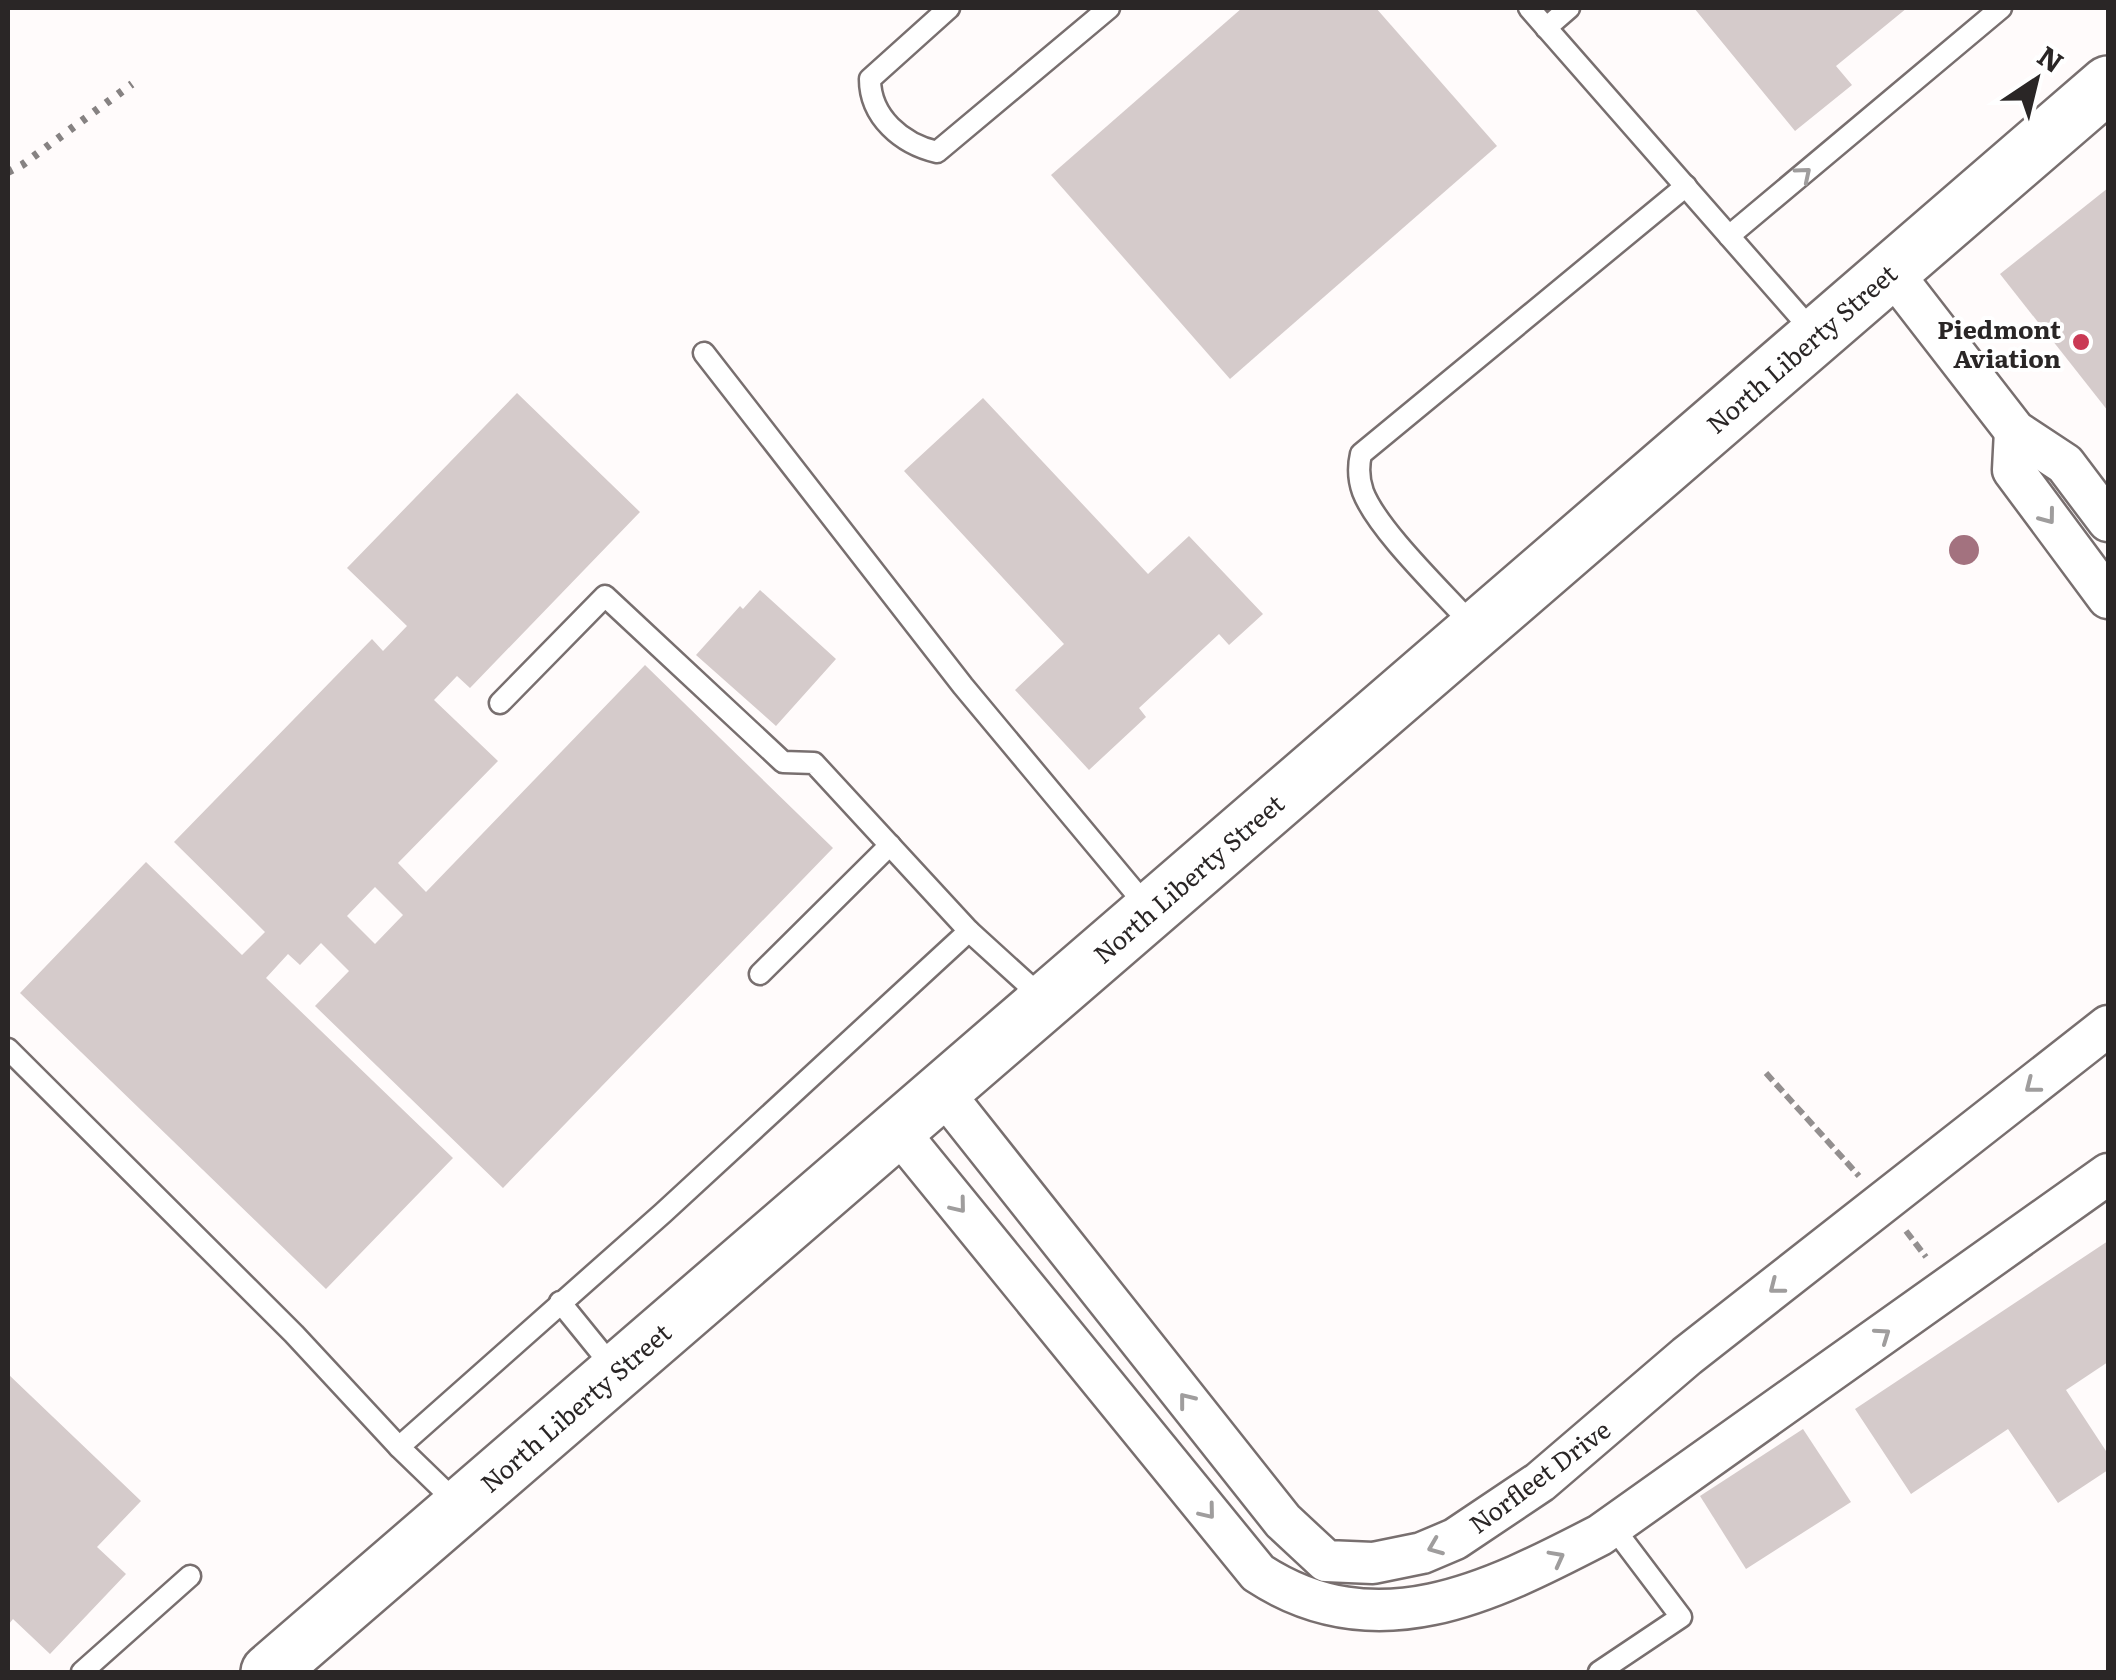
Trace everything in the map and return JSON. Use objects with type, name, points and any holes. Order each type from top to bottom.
[{"type":"main road","name":"North Liberty Street","points":[[269,1672],[2108,84]]},
{"type":"street","points":[[1891,271],[2015,431],[2065,464],[2108,522]]},
{"type":"street","points":[[2015,431],[2013,470],[2108,598]]},
{"type":"street","name":"Norfleet Drive","points":[[942,1091],[1283,1521],[1326,1561],[1373,1564],[1422,1553],[1454,1539],[1540,1482],[1687,1356],[2108,1026]]},
{"type":"street","points":[[897,1130],[1258,1573],[1318,1601],[1368,1611],[1475,1595],[1534,1570],[1613,1526],[2108,1174]]},
{"type":"street","points":[[1041,1306],[1083,1270]]},
{"type":"street","points":[[1244,1556],[1283,1521]]},
{"type":"lane","points":[[948,8],[870,79],[870,96],[880,114],[914,146],[936,152],[1108,8]]},
{"type":"lane","points":[[1528,8],[1816,335]]},
{"type":"lane","points":[[1546,28],[1569,8]]},
{"type":"lane","points":[[1729,236],[2001,8]]},
{"type":"lane","points":[[1476,629],[1378,519],[1363,492],[1358,469],[1362,454],[1686,186]]},
{"type":"lane","points":[[704,353],[964,686],[1150,911]]},
{"type":"lane","points":[[500,704],[605,596],[783,762],[814,763],[969,930],[1046,1001]]},
{"type":"lane","points":[[760,974],[890,844]]},
{"type":"lane","points":[[399,1447],[663,1212],[969,930]]},
{"type":"lane","points":[[8,1049],[460,1506]]},
{"type":"lane","points":[[560,1302],[617,1372]]},
{"type":"lane","points":[[1599,1672],[1681,1617],[1613,1526]]},
{"type":"lane","points":[[82,1672],[190,1576]]},
{"type":"building","points":[[1242,8],[1376,8],[1497,146],[1230,379],[1051,175]]},
{"type":"building","points":[[1694,8],[1907,8],[1836,66],[1852,85],[1795,131]]},
{"type":"building","name":"Piedmont Aviation","points":[[2108,188],[2108,411],[2000,274]]},
{"type":"building","points":[[517,393],[640,512],[470,688],[457,676],[434,700],[498,761],[398,863],[426,892],[645,665],[833,848],[503,1188],[315,1006],[349,971],[321,943],[300,965],[288,954],[266,978],[453,1158],[326,1289],[20,993],[146,862],[242,955],[265,932],[174,842],[372,639],[383,651],[407,626],[347,568]],"holes":[[[375,887],[403,915],[375,944],[347,916]]]},
{"type":"building","points":[[983,398],[1148,574],[1189,536],[1263,614],[1229,645],[1219,634],[1139,708],[1146,717],[1089,770],[1015,690],[1064,644],[904,471]]},
{"type":"building","points":[[760,590],[836,659],[776,726],[696,655],[740,606],[743,609]]},
{"type":"building","points":[[2108,1241],[2108,1362],[2066,1390],[2108,1454],[2108,1470],[2058,1503],[2008,1429],[1911,1494],[1855,1409]]},
{"type":"building","points":[[8,1374],[141,1501],[97,1547],[126,1574],[50,1654],[13,1619],[8,1625]]},
{"type":"building","points":[[1803,1429],[1851,1502],[1746,1569],[1700,1496]]},
{"type":"railway","points":[[8,172],[132,84]]},
{"type":"place","name":"Piedmont Aviation","points":[[2081,342]]}]
